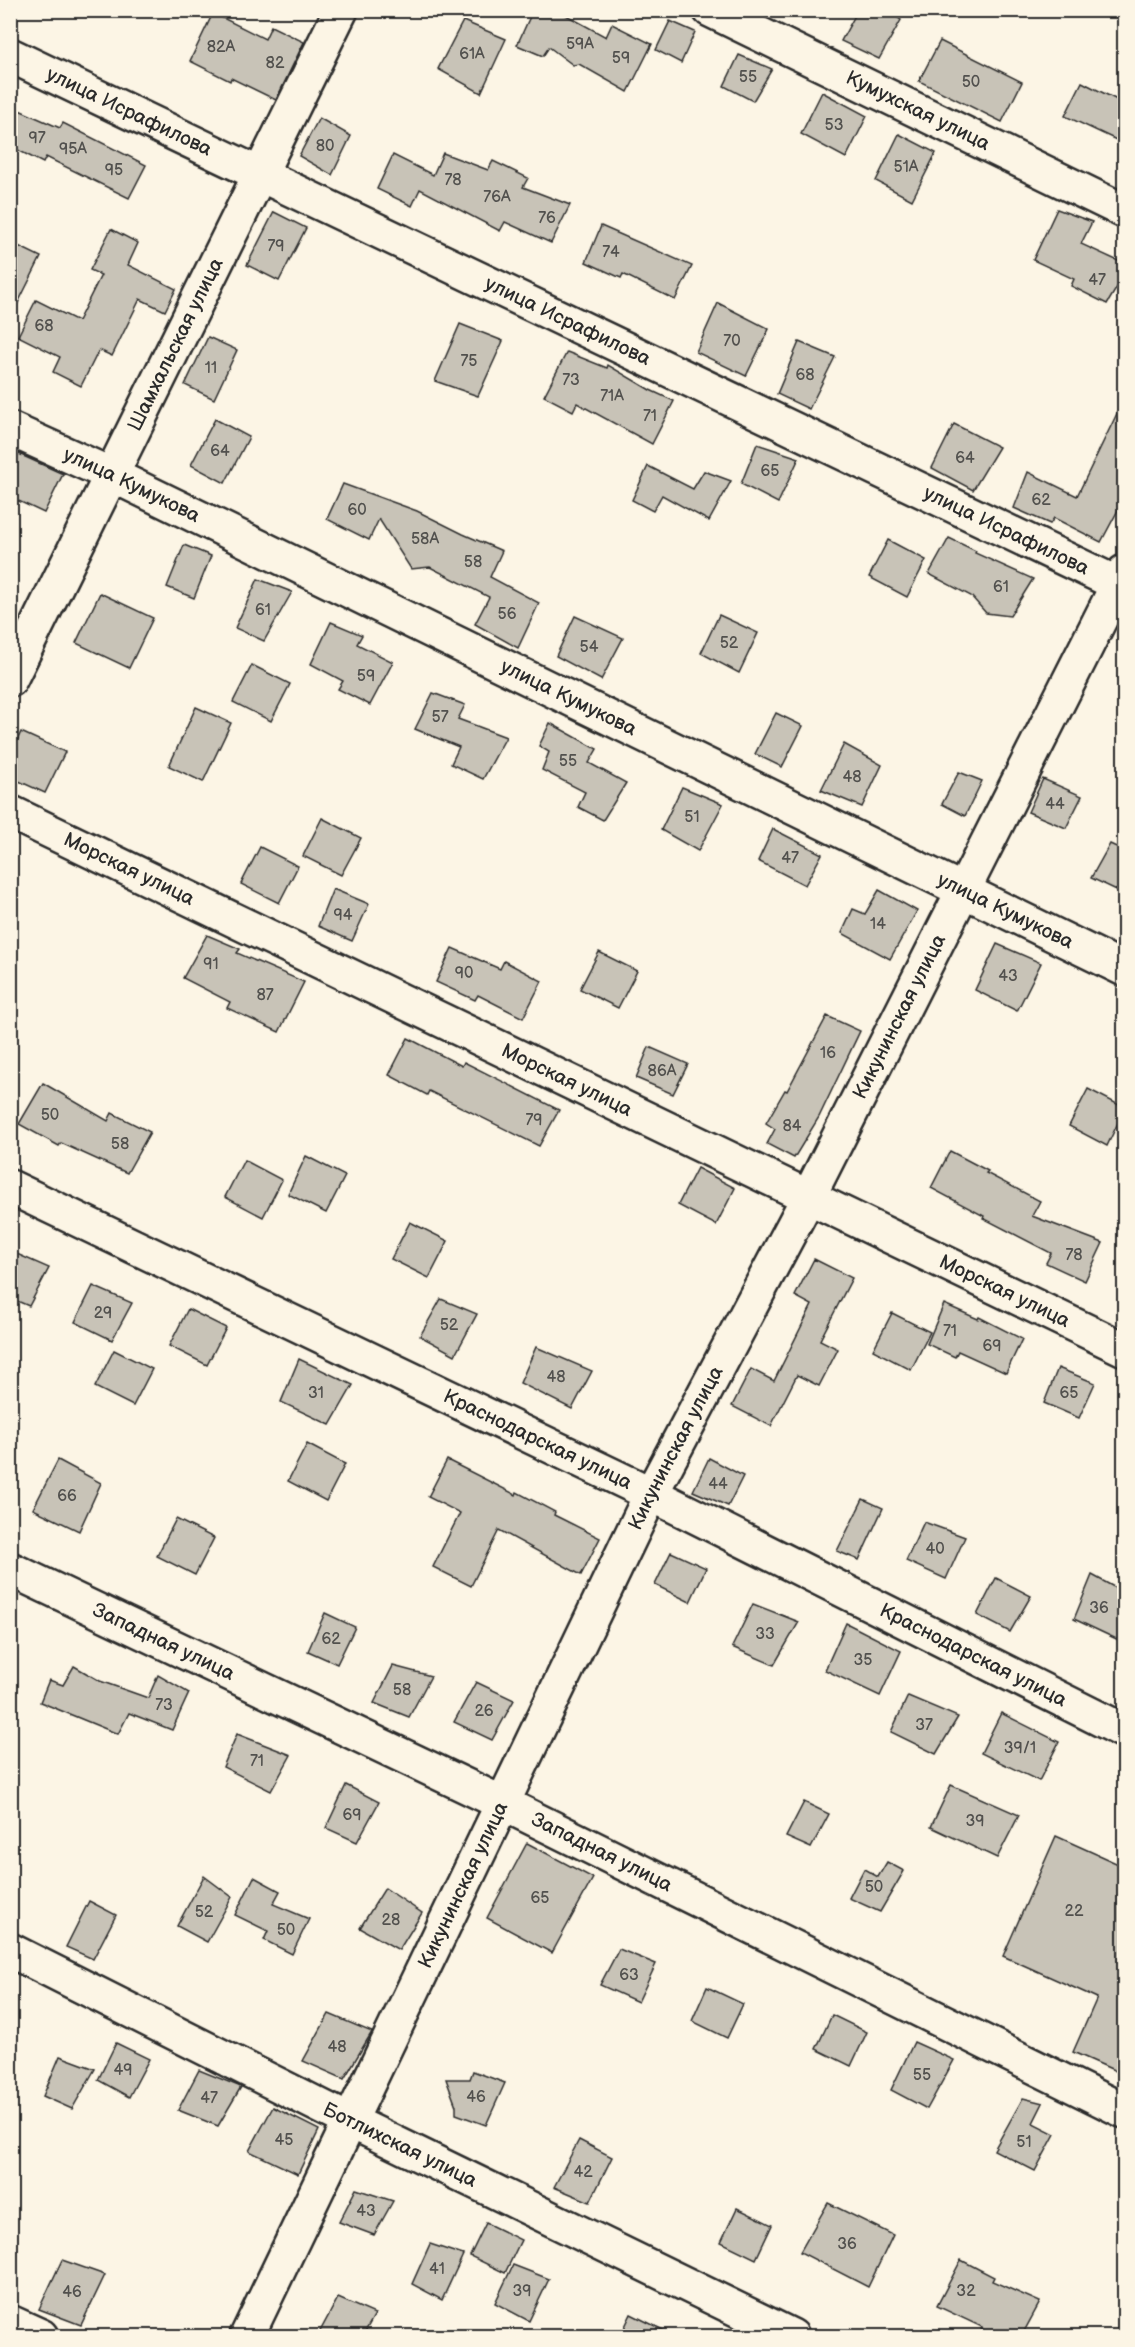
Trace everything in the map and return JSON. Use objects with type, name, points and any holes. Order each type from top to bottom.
[{"type":"street","name":"Шамхальская улица","points":[[10,680],[341,10]]},
{"type":"street","name":"Кумухская улица","points":[[710,10],[1125,211]]},
{"type":"street","name":"улица Исрафилова","points":[[10,55],[260,176],[1122,581]]},
{"type":"street","name":"улица Кумукова","points":[[10,429],[112,475],[1125,969]]},
{"type":"street","name":"Кикунинская улица","points":[[246,2337],[651,1494],[809,1196],[1122,581]]},
{"type":"street","name":"Морская улица","points":[[10,812],[1125,1348]]},
{"type":"street","name":"Краснодарская улица","points":[[10,1187],[651,1494],[1125,1731]]},
{"type":"street","name":"Западная улица","points":[[10,1569],[502,1803],[1125,2111]]},
{"type":"street","name":"Ботлихская улица","points":[[10,1950],[350,2121],[792,2337]]},
{"type":"street","points":[[10,2322],[41,2337]]},
{"type":"building","points":[[533,10],[557,10],[606,37],[612,24],[652,44],[628,92],[579,64],[573,65],[549,47],[543,56],[517,45]]},
{"type":"building","points":[[858,10],[886,10],[901,20],[879,59],[841,41]]},
{"type":"building","points":[[213,13],[265,39],[271,26],[304,42],[276,100],[190,61]]},
{"type":"building","points":[[463,21],[506,39],[481,93],[438,69]]},
{"type":"building","points":[[670,21],[695,32],[681,63],[656,50]]},
{"type":"building","points":[[940,41],[1022,82],[1002,122],[919,81]]},
{"type":"building","points":[[739,55],[772,69],[753,101],[724,86]]},
{"type":"building","points":[[1082,82],[1125,104],[1125,144],[1065,116]]},
{"type":"building","points":[[822,92],[867,116],[846,158],[801,134]]},
{"type":"building","points":[[10,106],[60,128],[63,123],[146,165],[129,198],[46,157],[43,163],[10,146]]},
{"type":"building","points":[[319,118],[351,136],[332,175],[299,156]]},
{"type":"building","points":[[899,134],[936,153],[912,200],[876,181]]},
{"type":"building","points":[[443,153],[488,170],[493,161],[528,178],[523,187],[570,205],[551,243],[505,222],[500,231],[420,189],[412,206],[377,189],[393,155],[433,175]]},
{"type":"building","points":[[1057,209],[1092,222],[1081,244],[1125,264],[1125,274],[1107,304],[1071,286],[1074,279],[1033,260]]},
{"type":"building","points":[[274,212],[306,228],[279,281],[247,265]]},
{"type":"building","points":[[601,226],[692,266],[675,300],[623,274],[621,278],[586,262]]},
{"type":"building","points":[[111,229],[138,243],[128,265],[176,289],[165,311],[140,299],[112,356],[99,350],[81,386],[53,372],[60,357],[18,336],[36,300],[78,321],[101,275],[90,270]]},
{"type":"building","points":[[10,242],[41,257],[10,319]]},
{"type":"building","points":[[718,303],[769,329],[746,376],[696,352]]},
{"type":"building","points":[[460,324],[503,341],[478,396],[435,381]]},
{"type":"building","points":[[208,337],[237,350],[214,399],[185,385]]},
{"type":"building","points":[[799,342],[835,357],[809,409],[777,394]]},
{"type":"building","points":[[567,352],[607,368],[608,365],[650,390],[674,401],[652,444],[577,403],[573,411],[544,396]]},
{"type":"building","points":[[1125,397],[1125,497],[1101,542],[1054,518],[1050,524],[1014,508],[1028,472],[1077,496]]},
{"type":"building","points":[[215,419],[249,437],[225,483],[191,465]]},
{"type":"building","points":[[954,424],[999,447],[973,490],[932,468]]},
{"type":"building","points":[[757,444],[799,458],[778,503],[741,484]]},
{"type":"building","points":[[10,450],[63,474],[44,513],[10,497]]},
{"type":"building","points":[[648,466],[693,489],[704,471],[731,481],[709,521],[662,495],[653,511],[632,500]]},
{"type":"building","points":[[343,484],[417,511],[502,551],[490,577],[539,603],[518,648],[475,624],[489,597],[430,567],[411,569],[379,519],[369,540],[327,519]]},
{"type":"building","points":[[949,538],[976,551],[975,553],[1033,579],[1010,616],[986,613],[971,596],[929,574]]},
{"type":"building","points":[[888,540],[926,560],[907,597],[869,577]]},
{"type":"building","points":[[184,545],[211,556],[194,598],[167,587]]},
{"type":"building","points":[[258,579],[292,592],[264,641],[235,628]]},
{"type":"building","points":[[100,593],[153,618],[129,668],[76,643]]},
{"type":"building","points":[[719,615],[758,633],[739,673],[701,653]]},
{"type":"building","points":[[575,616],[623,638],[601,680],[556,656]]},
{"type":"building","points":[[331,622],[362,635],[357,644],[393,662],[370,705],[338,689],[343,681],[311,664]]},
{"type":"building","points":[[252,665],[290,684],[271,721],[233,702]]},
{"type":"building","points":[[433,693],[465,705],[458,719],[506,737],[483,779],[451,764],[459,747],[415,729]]},
{"type":"building","points":[[196,707],[231,723],[203,782],[169,766]]},
{"type":"building","points":[[776,713],[803,726],[782,767],[755,754]]},
{"type":"building","points":[[550,723],[597,749],[589,763],[626,783],[603,820],[578,807],[585,792],[542,770],[549,752],[539,746]]},
{"type":"building","points":[[21,732],[65,752],[45,793],[10,777],[10,756]]},
{"type":"building","points":[[844,744],[882,765],[862,807],[821,790]]},
{"type":"building","points":[[959,772],[982,781],[965,816],[942,804]]},
{"type":"building","points":[[1043,779],[1082,796],[1066,828],[1028,812]]},
{"type":"building","points":[[682,787],[723,804],[698,851],[661,830]]},
{"type":"building","points":[[322,818],[361,838],[341,875],[303,856]]},
{"type":"building","points":[[773,829],[822,854],[805,885],[758,861]]},
{"type":"building","points":[[1110,844],[1125,851],[1125,894],[1091,878]]},
{"type":"building","points":[[260,847],[298,866],[279,903],[241,884]]},
{"type":"building","points":[[333,889],[369,904],[352,941],[318,926]]},
{"type":"building","points":[[879,890],[917,911],[890,959],[842,933],[853,909],[865,914]]},
{"type":"building","points":[[207,935],[240,949],[237,953],[304,982],[279,1032],[227,1008],[230,1002],[183,978]]},
{"type":"building","points":[[997,944],[1041,963],[1017,1011],[975,990]]},
{"type":"building","points":[[452,948],[500,969],[504,961],[542,981],[523,1018],[478,995],[475,1000],[436,982]]},
{"type":"building","points":[[599,952],[637,971],[618,1008],[580,989]]},
{"type":"building","points":[[827,1016],[860,1031],[819,1117],[794,1158],[767,1144],[775,1129],[766,1123],[785,1090],[787,1091]]},
{"type":"building","points":[[408,1038],[462,1066],[464,1062],[559,1110],[539,1146],[429,1091],[427,1095],[389,1075]]},
{"type":"building","points":[[649,1047],[688,1064],[673,1094],[636,1078]]},
{"type":"building","points":[[43,1083],[108,1121],[112,1113],[150,1132],[127,1173],[61,1143],[59,1146],[19,1124]]},
{"type":"building","points":[[1088,1089],[1125,1108],[1107,1146],[1069,1126]]},
{"type":"building","points":[[950,1151],[1040,1201],[1032,1216],[1103,1243],[1085,1281],[1046,1263],[1051,1253],[931,1188]]},
{"type":"building","points":[[306,1156],[345,1176],[326,1213],[288,1194]]},
{"type":"building","points":[[244,1160],[282,1180],[263,1217],[225,1197]]},
{"type":"building","points":[[697,1168],[735,1188],[716,1225],[678,1205]]},
{"type":"building","points":[[410,1222],[448,1241],[429,1278],[391,1259]]},
{"type":"building","points":[[10,1251],[49,1268],[29,1306],[10,1298]]},
{"type":"building","points":[[814,1259],[852,1278],[820,1340],[838,1349],[819,1386],[797,1375],[771,1426],[732,1406],[751,1369],[774,1381],[812,1305],[795,1296]]},
{"type":"building","points":[[93,1286],[132,1303],[112,1340],[75,1322]]},
{"type":"building","points":[[441,1299],[477,1314],[455,1355],[420,1336]]},
{"type":"building","points":[[944,1304],[978,1319],[979,1317],[1022,1339],[1006,1373],[958,1351],[955,1357],[927,1344]]},
{"type":"building","points":[[188,1309],[226,1328],[207,1365],[169,1346]]},
{"type":"building","points":[[892,1313],[930,1332],[911,1370],[873,1350]]},
{"type":"building","points":[[536,1347],[592,1371],[572,1409],[520,1383]]},
{"type":"building","points":[[114,1350],[152,1369],[133,1406],[95,1387]]},
{"type":"building","points":[[299,1359],[353,1385],[330,1425],[281,1402]]},
{"type":"building","points":[[1058,1368],[1095,1383],[1079,1418],[1044,1403]]},
{"type":"building","points":[[307,1444],[345,1464],[326,1501],[288,1481]]},
{"type":"building","points":[[709,1458],[743,1476],[728,1506],[693,1491]]},
{"type":"building","points":[[58,1460],[101,1483],[79,1531],[33,1509]]},
{"type":"building","points":[[447,1460],[516,1495],[517,1492],[555,1512],[554,1515],[600,1538],[581,1575],[499,1530],[471,1586],[433,1567],[460,1513],[428,1497]]},
{"type":"building","points":[[863,1499],[883,1508],[859,1560],[837,1551]]},
{"type":"building","points":[[176,1519],[214,1538],[195,1575],[157,1556]]},
{"type":"building","points":[[924,1522],[965,1537],[946,1579],[906,1561]]},
{"type":"building","points":[[671,1552],[706,1568],[690,1602],[655,1585]]},
{"type":"building","points":[[1092,1575],[1125,1593],[1125,1643],[1074,1619]]},
{"type":"building","points":[[996,1578],[1031,1596],[1010,1632],[977,1615]]},
{"type":"building","points":[[753,1604],[799,1622],[774,1665],[732,1647]]},
{"type":"building","points":[[325,1613],[355,1627],[337,1664],[308,1651]]},
{"type":"building","points":[[846,1623],[901,1651],[880,1696],[825,1670]]},
{"type":"building","points":[[74,1666],[100,1681],[148,1698],[158,1675],[189,1693],[172,1730],[129,1713],[118,1734],[40,1702],[49,1680],[63,1685]]},
{"type":"building","points":[[393,1666],[431,1676],[409,1717],[374,1703]]},
{"type":"building","points":[[476,1682],[514,1700],[492,1740],[454,1722]]},
{"type":"building","points":[[908,1696],[958,1717],[936,1754],[891,1732]]},
{"type":"building","points":[[1001,1713],[1059,1742],[1039,1781],[981,1753]]},
{"type":"building","points":[[237,1734],[291,1755],[271,1791],[223,1767]]},
{"type":"building","points":[[346,1785],[379,1802],[357,1842],[326,1828]]},
{"type":"building","points":[[951,1785],[1019,1815],[997,1858],[931,1827]]},
{"type":"building","points":[[804,1802],[829,1814],[811,1848],[786,1837]]},
{"type":"building","points":[[1056,1836],[1125,1867],[1125,2075],[1073,2052],[1097,1998],[1003,1956]]},
{"type":"building","points":[[527,1843],[593,1878],[552,1953],[487,1918]]},
{"type":"building","points":[[887,1862],[904,1871],[880,1912],[849,1898],[864,1869],[878,1877]]},
{"type":"building","points":[[204,1876],[232,1897],[207,1942],[177,1926]]},
{"type":"building","points":[[254,1877],[280,1891],[273,1904],[309,1919],[292,1954],[264,1940],[268,1931],[235,1915]]},
{"type":"building","points":[[385,1888],[422,1913],[399,1950],[360,1928]]},
{"type":"building","points":[[89,1901],[116,1915],[93,1959],[66,1947]]},
{"type":"building","points":[[619,1949],[656,1964],[638,2002],[600,1985]]},
{"type":"building","points":[[707,1987],[743,2004],[727,2038],[692,2021]]},
{"type":"building","points":[[329,2014],[372,2032],[344,2079],[303,2061]]},
{"type":"building","points":[[832,2015],[867,2032],[851,2066],[816,2049]]},
{"type":"building","points":[[914,2042],[954,2060],[927,2109],[891,2090]]},
{"type":"building","points":[[116,2043],[149,2059],[129,2097],[98,2080]]},
{"type":"building","points":[[60,2056],[95,2069],[72,2109],[43,2096]]},
{"type":"building","points":[[199,2070],[241,2087],[218,2126],[178,2110]]},
{"type":"building","points":[[473,2071],[505,2083],[486,2125],[456,2114],[456,2106],[446,2079],[470,2079]]},
{"type":"building","points":[[1023,2098],[1043,2103],[1033,2123],[1055,2134],[1035,2171],[994,2150]]},
{"type":"building","points":[[273,2107],[319,2130],[298,2174],[249,2151]]},
{"type":"building","points":[[579,2140],[612,2157],[590,2202],[554,2187]]},
{"type":"building","points":[[356,2189],[393,2201],[374,2235],[339,2222]]},
{"type":"building","points":[[828,2203],[893,2235],[868,2287],[800,2252]]},
{"type":"building","points":[[737,2208],[772,2225],[756,2259],[721,2242]]},
{"type":"building","points":[[486,2223],[521,2240],[505,2273],[470,2256]]},
{"type":"building","points":[[430,2244],[463,2255],[442,2300],[412,2284]]},
{"type":"building","points":[[62,2260],[105,2275],[81,2325],[39,2309]]},
{"type":"building","points":[[961,2260],[994,2277],[992,2281],[1040,2302],[1021,2337],[995,2337],[981,2329],[982,2327],[937,2306]]},
{"type":"building","points":[[513,2265],[549,2279],[529,2321],[495,2303]]},
{"type":"building","points":[[338,2298],[375,2314],[362,2337],[317,2337]]},
{"type":"building","points":[[631,2314],[677,2337],[620,2337]]}]
